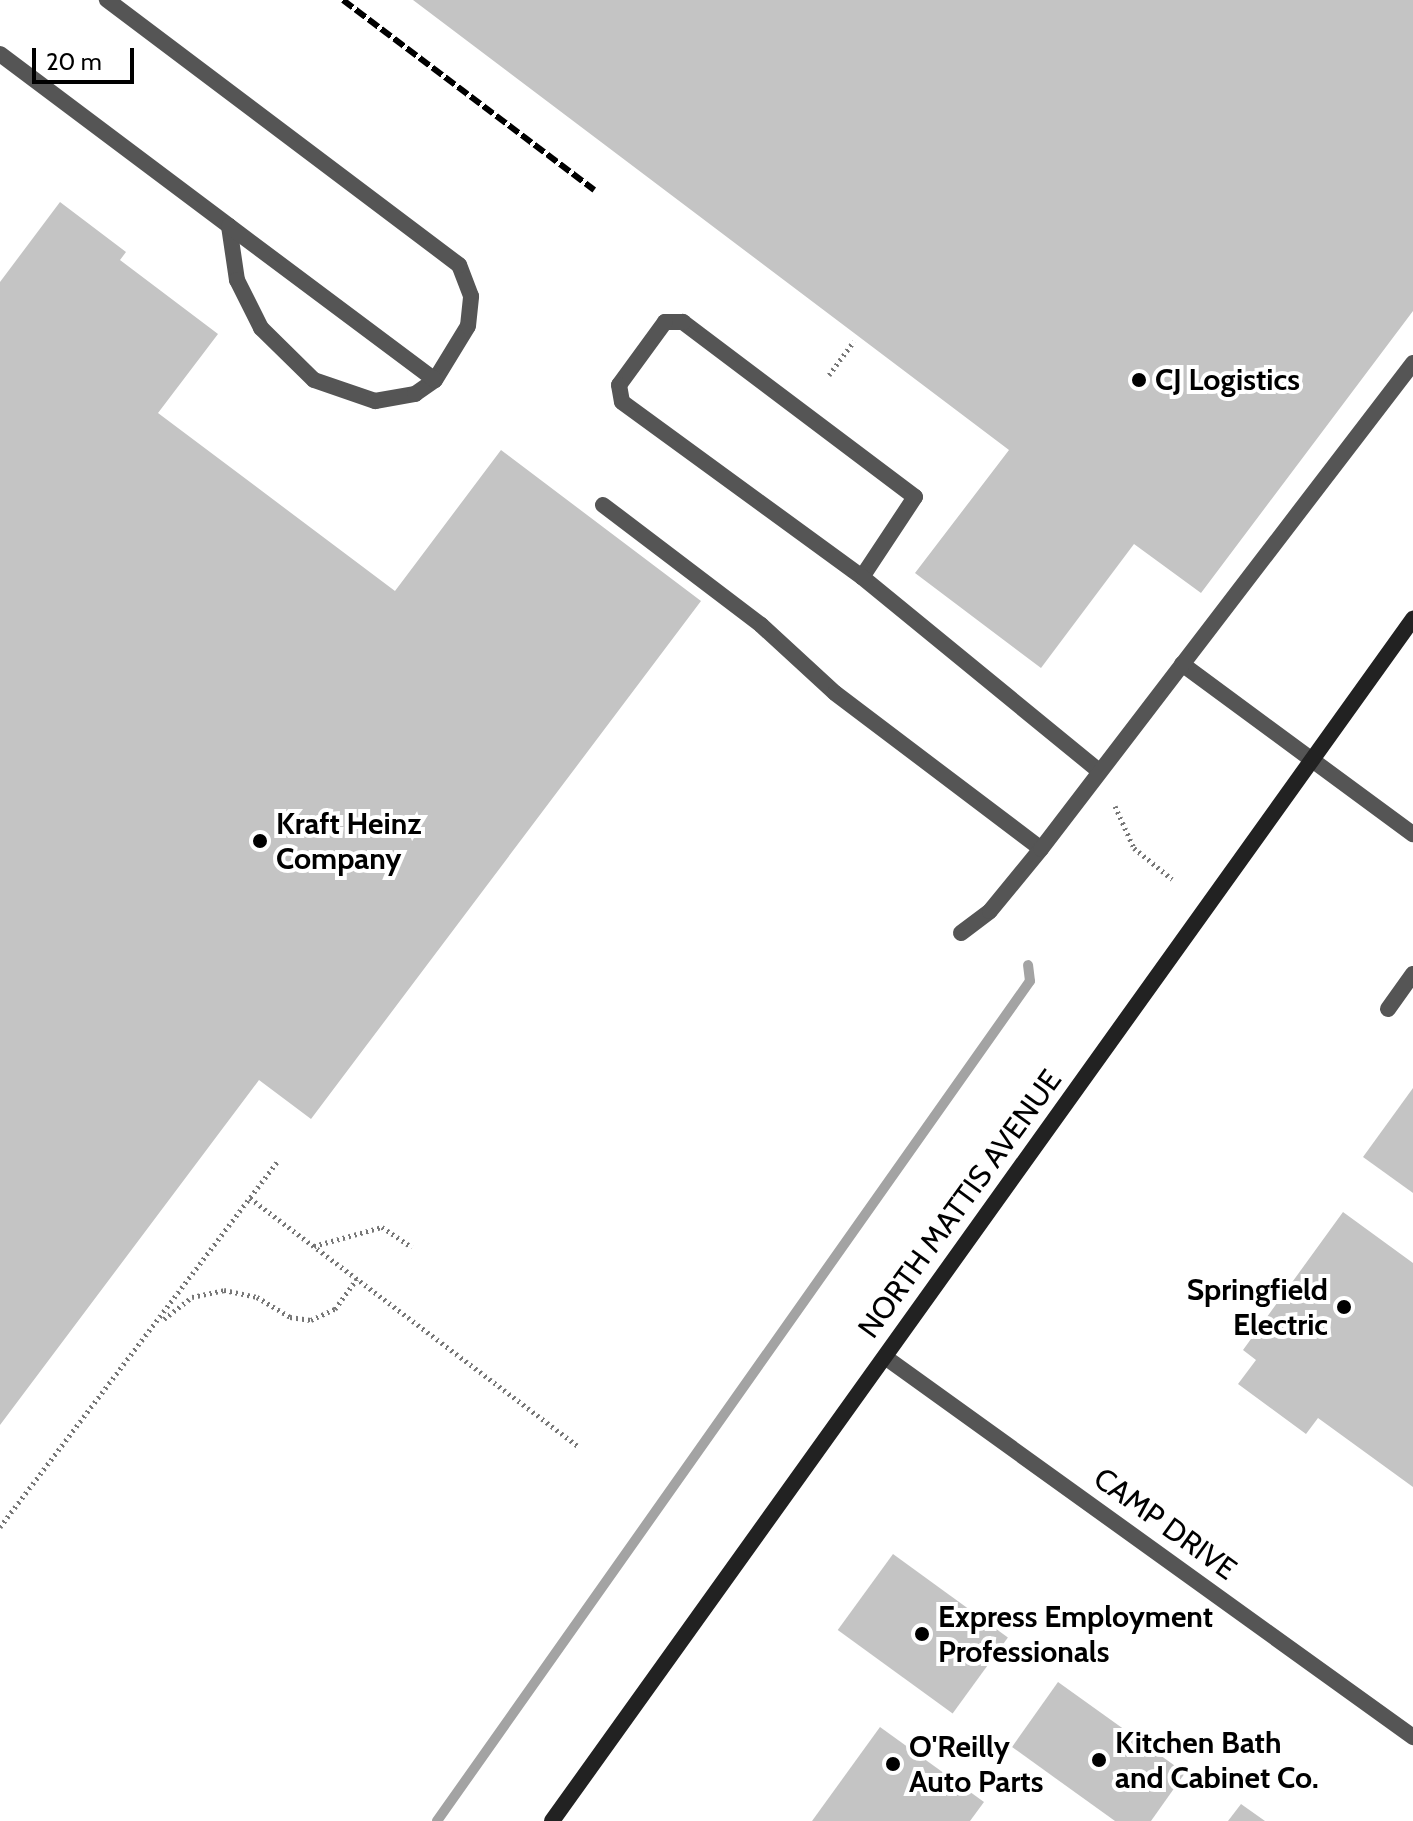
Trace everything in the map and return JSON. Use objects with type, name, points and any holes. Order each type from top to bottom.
[{"type":"main road","name":"NORTH MATTIS AVENUE","points":[[552,1821],[1413,619]]},
{"type":"street","points":[[107,0],[459,265],[471,296],[468,326],[435,380],[415,394],[375,401],[314,380],[261,328],[237,280],[229,226]]},
{"type":"street","points":[[0,54],[435,380]]},
{"type":"street","points":[[862,577],[915,497],[683,322],[665,322],[619,385],[622,402],[862,577],[1099,771]]},
{"type":"street","points":[[961,933],[990,911],[1041,849],[1413,363]]},
{"type":"street","points":[[603,505],[761,625],[835,693],[1041,849]]},
{"type":"street","points":[[1182,664],[1413,834]]},
{"type":"street","points":[[1388,1009],[1413,974]]},
{"type":"street","name":"CAMP DRIVE","points":[[885,1357],[1413,1737]]},
{"type":"path","points":[[829,375],[854,341]]},
{"type":"path","points":[[1115,806],[1134,848],[1172,879]]},
{"type":"path","points":[[0,1527],[278,1161]]},
{"type":"path","points":[[250,1198],[578,1446]]},
{"type":"path","points":[[314,1246],[382,1227],[412,1247]]},
{"type":"path","points":[[154,1328],[192,1297],[224,1290],[269,1302],[290,1317],[311,1320],[335,1309],[357,1279]]},
{"type":"building","name":"CJ Logistics","points":[[413,0],[1413,0],[1413,311],[1201,593],[1134,544],[1041,668],[915,573],[1009,450]]},
{"type":"building","name":"Kraft Heinz Company","points":[[60,202],[126,252],[120,260],[218,334],[158,413],[395,591],[501,450],[701,601],[311,1119],[259,1080],[0,1425],[0,282]]},
{"type":"building","points":[[1413,1088],[1413,1193],[1363,1157]]},
{"type":"building","name":"Springfield Electric","points":[[1343,1212],[1413,1263],[1413,1487],[1318,1418],[1306,1434],[1238,1384],[1256,1360],[1243,1350]]},
{"type":"building","name":"Express Employment Professionals","points":[[893,1554],[1008,1637],[953,1714],[838,1630]]},
{"type":"building","name":"Kitchen Bath and Cabinet Co.","points":[[1058,1682],[1185,1773],[1151,1821],[1115,1821],[1012,1747]]},
{"type":"building","name":"O'Reilly Auto Parts","points":[[880,1727],[984,1802],[970,1821],[812,1821]]},
{"type":"building","points":[[1241,1804],[1265,1821],[1228,1821]]},
{"type":"waterway","points":[[437,1821],[1030,981],[1028,965]]},
{"type":"railway","points":[[343,0],[594,190]]},
{"type":"place","name":"CJ Logistics","points":[[1139,380]]},
{"type":"place","name":"Kraft Heinz Company","points":[[260,841]]},
{"type":"place","name":"Springfield Electric","points":[[1344,1307]]},
{"type":"place","name":"Express Employment Professionals","points":[[922,1634]]},
{"type":"place","name":"Kitchen Bath and Cabinet Co.","points":[[1099,1760]]},
{"type":"place","name":"O'Reilly Auto Parts","points":[[893,1764]]}]
